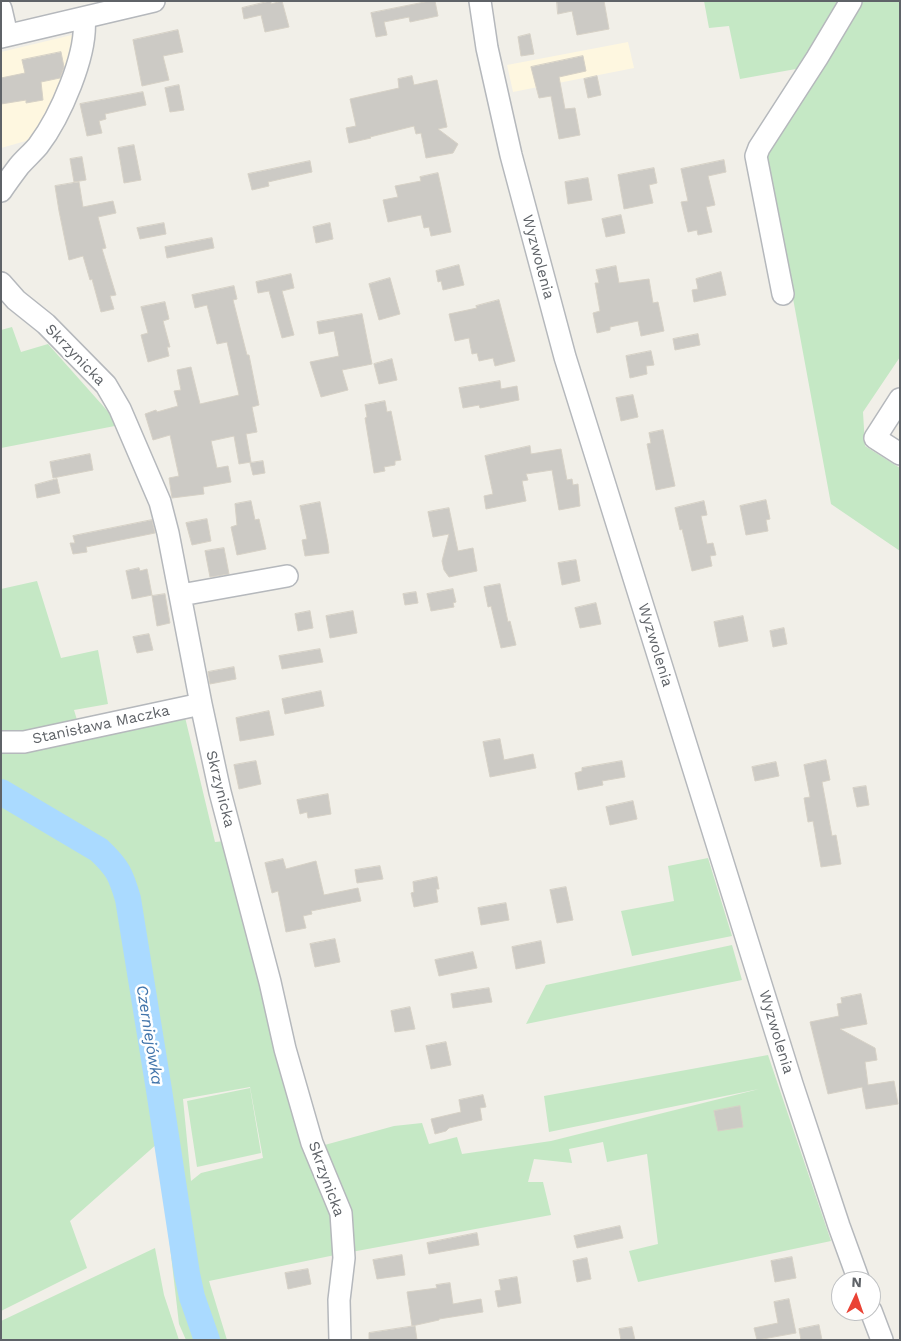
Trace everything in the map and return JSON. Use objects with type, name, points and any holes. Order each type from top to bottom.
[{"type":"street","points":[[1,9],[4,36],[154,1]]},
{"type":"street","name":"Wyzwolenia","points":[[480,1],[487,48],[509,146],[565,357],[792,1084],[855,1271]]},
{"type":"street","points":[[783,294],[756,156],[759,148],[851,1]]},
{"type":"street","points":[[1,191],[19,166],[38,145],[60,108],[77,69],[82,52],[85,27],[84,18]]},
{"type":"street","name":"Skrzynicka","points":[[1,282],[16,300],[46,324],[106,385],[120,409],[160,502],[181,595],[201,704],[220,792],[270,982],[285,1049],[312,1143],[341,1213],[344,1258],[339,1300],[340,1340]]},
{"type":"street","points":[[900,399],[875,438],[900,454]]},
{"type":"street","points":[[181,595],[287,576]]},
{"type":"street","name":"Stanisława Maczka","points":[[1,742],[24,742],[201,704]]},
{"type":"street","points":[[875,1321],[882,1340]]},
{"type":"shaded area","points":[[76,34],[71,74],[33,139],[1,148],[1,52]]},
{"type":"shaded area","points":[[628,42],[634,68],[513,92],[507,65]]},
{"type":"green space","points":[[704,1],[846,1],[807,67],[740,79],[729,26],[709,28]]},
{"type":"green space","points":[[862,1],[900,1],[900,357],[863,412],[865,446],[900,468],[900,551],[831,504],[765,147]]},
{"type":"green space","points":[[12,327],[21,352],[48,344],[120,425],[1,448],[1,330]]},
{"type":"green space","points":[[37,581],[61,658],[98,650],[108,704],[74,710],[81,733],[184,713],[215,842],[225,841],[330,1199],[335,1255],[209,1281],[227,1340],[186,1340],[179,1324],[158,1143],[70,1221],[87,1268],[1,1311],[1,589]],"holes":[[[250,1087],[263,1158],[201,1173],[191,1181],[183,1099]]]},
{"type":"green space","points":[[708,858],[732,936],[632,956],[621,911],[674,901],[668,866]]},
{"type":"green space","points":[[732,945],[742,980],[526,1024],[546,985]]},
{"type":"green space","points":[[768,1055],[831,1241],[638,1282],[629,1251],[658,1244],[647,1154],[607,1162],[603,1142],[569,1149],[572,1163],[534,1159],[528,1182],[543,1182],[551,1215],[346,1253],[321,1146],[394,1126],[422,1123],[429,1144],[457,1137],[462,1154],[551,1141],[759,1089],[549,1132],[544,1096]]},
{"type":"green space","points":[[250,1088],[261,1153],[197,1167],[187,1101]]},
{"type":"green space","points":[[155,1248],[164,1295],[179,1340],[1,1340],[1,1321]]},
{"type":"building","points":[[271,1],[271,4],[282,1],[289,27],[265,32],[261,15],[244,19],[242,8]]},
{"type":"building","points":[[435,1],[438,16],[410,22],[409,17],[384,22],[387,35],[376,37],[371,13]]},
{"type":"building","points":[[557,1],[604,1],[609,29],[577,35],[572,11],[558,14]]},
{"type":"building","points":[[178,30],[183,52],[163,56],[169,80],[142,86],[133,40]]},
{"type":"building","points":[[530,34],[534,54],[521,56],[518,37]]},
{"type":"building","points":[[61,52],[64,67],[60,78],[41,82],[43,100],[26,103],[26,100],[1,104],[1,78],[25,73],[22,60]]},
{"type":"building","points":[[583,56],[586,71],[559,77],[565,109],[575,108],[580,135],[559,139],[551,96],[539,98],[531,67]]},
{"type":"building","points":[[412,76],[414,85],[437,80],[447,127],[438,129],[458,144],[453,153],[426,158],[421,133],[416,134],[414,126],[349,143],[346,128],[356,126],[350,99],[399,88],[398,79]]},
{"type":"building","points":[[597,76],[601,95],[588,98],[584,79]]},
{"type":"building","points":[[179,85],[184,110],[170,112],[165,88]]},
{"type":"building","points":[[143,92],[146,105],[105,114],[106,119],[99,121],[102,133],[87,136],[80,104]]},
{"type":"building","points":[[134,145],[141,180],[124,183],[118,148]]},
{"type":"building","points":[[82,157],[86,180],[74,182],[70,159]]},
{"type":"building","points":[[724,160],[726,172],[708,176],[715,205],[706,207],[712,232],[698,235],[697,230],[688,232],[681,202],[688,201],[681,169]]},
{"type":"building","points":[[310,161],[312,172],[268,182],[269,186],[252,190],[248,174]]},
{"type":"building","points":[[654,168],[657,183],[649,185],[653,203],[624,209],[618,175]]},
{"type":"building","points":[[438,173],[451,232],[431,236],[429,227],[424,228],[421,215],[388,222],[383,200],[398,197],[395,186],[421,181],[420,177]]},
{"type":"building","points":[[588,178],[592,200],[568,204],[565,182]]},
{"type":"building","points":[[79,182],[83,207],[113,201],[116,213],[98,217],[106,248],[102,249],[116,295],[110,296],[114,309],[101,312],[92,279],[90,280],[83,256],[69,260],[59,211],[55,186]]},
{"type":"building","points":[[621,215],[625,233],[606,237],[602,219]]},
{"type":"building","points":[[164,223],[166,234],[140,239],[137,228]]},
{"type":"building","points":[[330,223],[333,239],[316,243],[313,227]]},
{"type":"building","points":[[212,238],[214,248],[167,258],[165,247]]},
{"type":"building","points":[[459,265],[464,285],[443,290],[441,281],[438,282],[436,271]]},
{"type":"building","points":[[616,266],[619,283],[649,279],[653,303],[658,302],[664,331],[641,336],[638,321],[610,327],[610,330],[597,333],[593,313],[600,311],[595,283],[599,283],[596,270]]},
{"type":"building","points":[[721,272],[726,295],[694,302],[692,290],[698,289],[696,279]]},
{"type":"building","points":[[291,274],[294,288],[282,291],[294,335],[282,338],[269,291],[258,293],[256,282]]},
{"type":"building","points":[[390,278],[400,314],[379,320],[369,284]]},
{"type":"building","points":[[234,286],[237,299],[233,300],[247,355],[249,355],[259,405],[252,407],[257,432],[246,434],[251,462],[239,464],[234,436],[211,441],[217,468],[228,466],[231,482],[203,487],[204,494],[172,498],[169,478],[179,476],[170,435],[153,440],[145,414],[178,406],[174,391],[181,390],[177,370],[191,367],[200,404],[239,395],[227,342],[217,344],[207,305],[195,308],[192,295]]},
{"type":"building","points":[[499,300],[515,361],[495,366],[493,358],[479,361],[477,353],[472,354],[469,338],[455,341],[449,314],[477,308],[476,306]]},
{"type":"building","points":[[165,302],[169,319],[163,321],[170,347],[167,347],[169,356],[148,362],[141,335],[148,333],[141,307]]},
{"type":"building","points":[[362,314],[372,364],[342,370],[348,390],[321,397],[310,362],[339,356],[334,331],[319,334],[317,322]]},
{"type":"building","points":[[698,334],[700,345],[675,350],[673,339]]},
{"type":"building","points":[[651,351],[654,365],[646,366],[647,374],[630,378],[626,356]]},
{"type":"building","points":[[392,359],[397,380],[379,384],[374,364]]},
{"type":"building","points":[[500,381],[501,389],[517,386],[519,400],[480,408],[479,405],[463,408],[459,388]]},
{"type":"building","points":[[633,395],[638,417],[621,421],[616,398]]},
{"type":"building","points":[[385,401],[387,412],[391,411],[401,460],[395,461],[395,465],[384,467],[385,471],[374,473],[365,418],[367,417],[365,405]]},
{"type":"building","points":[[663,430],[675,486],[656,490],[647,444],[651,443],[649,433]]},
{"type":"building","points":[[530,446],[531,454],[561,449],[567,480],[572,479],[573,485],[578,484],[580,506],[559,510],[552,470],[526,474],[528,480],[522,481],[526,501],[486,509],[484,496],[493,494],[485,456]]},
{"type":"building","points":[[90,454],[93,470],[53,478],[50,462]]},
{"type":"building","points":[[263,461],[265,473],[253,475],[250,463]]},
{"type":"building","points":[[57,479],[60,493],[37,498],[35,485]]},
{"type":"building","points":[[766,500],[770,519],[766,520],[768,531],[746,535],[740,506]]},
{"type":"building","points":[[251,501],[255,520],[259,519],[266,549],[237,555],[231,527],[237,525],[235,504]]},
{"type":"building","points":[[704,501],[707,515],[701,516],[707,544],[713,543],[716,555],[710,556],[712,566],[692,571],[675,508]]},
{"type":"building","points":[[320,502],[329,553],[305,556],[302,540],[307,539],[300,506]]},
{"type":"building","points":[[449,508],[458,551],[473,548],[477,571],[449,577],[444,570],[442,561],[449,534],[433,537],[428,512]]},
{"type":"building","points":[[207,519],[211,541],[192,545],[186,523]]},
{"type":"building","points":[[152,520],[155,533],[86,547],[87,552],[73,554],[70,543],[75,543],[73,536]]},
{"type":"building","points":[[224,548],[229,574],[210,577],[205,551]]},
{"type":"building","points":[[576,560],[580,581],[562,585],[558,563]]},
{"type":"building","points":[[139,568],[140,571],[147,569],[152,595],[132,599],[126,571]]},
{"type":"building","points":[[500,584],[508,622],[510,621],[516,645],[501,648],[491,606],[488,607],[484,587]]},
{"type":"building","points":[[453,589],[456,602],[453,603],[454,607],[431,611],[427,594]]},
{"type":"building","points":[[416,592],[418,603],[405,605],[403,594]]},
{"type":"building","points":[[165,594],[170,623],[157,626],[152,596]]},
{"type":"building","points":[[596,603],[601,624],[580,628],[575,608]]},
{"type":"building","points":[[310,611],[313,628],[298,631],[295,614]]},
{"type":"building","points":[[353,611],[357,633],[330,638],[326,616]]},
{"type":"building","points":[[743,616],[748,641],[719,647],[714,622]]},
{"type":"building","points":[[784,628],[787,644],[773,647],[770,631]]},
{"type":"building","points":[[149,634],[153,650],[137,653],[133,637]]},
{"type":"building","points":[[320,649],[323,662],[282,669],[279,656]]},
{"type":"building","points":[[234,667],[236,679],[210,684],[208,672]]},
{"type":"building","points":[[321,691],[324,706],[285,714],[282,699]]},
{"type":"building","points":[[269,711],[274,735],[240,741],[236,718]]},
{"type":"building","points":[[500,739],[504,760],[533,754],[536,768],[490,777],[483,742]]},
{"type":"building","points":[[826,760],[830,780],[822,782],[832,836],[836,835],[841,864],[821,867],[813,821],[808,822],[804,798],[810,797],[804,765]]},
{"type":"building","points":[[256,761],[261,784],[239,789],[234,765]]},
{"type":"building","points":[[622,761],[625,777],[602,781],[603,785],[578,790],[575,773],[582,771],[582,768]]},
{"type":"building","points":[[776,762],[779,776],[755,781],[752,767]]},
{"type":"building","points":[[866,786],[869,805],[857,807],[853,788]]},
{"type":"building","points":[[328,794],[331,814],[308,818],[307,812],[300,814],[297,800]]},
{"type":"building","points":[[633,801],[637,819],[610,825],[606,807]]},
{"type":"building","points":[[283,859],[286,869],[316,861],[324,895],[358,888],[361,901],[311,911],[312,914],[303,916],[306,928],[286,932],[278,891],[272,893],[265,863]]},
{"type":"building","points":[[380,866],[383,879],[357,883],[355,870]]},
{"type":"building","points":[[437,877],[439,889],[436,889],[438,902],[414,907],[411,893],[414,892],[413,882]]},
{"type":"building","points":[[566,887],[573,920],[557,923],[550,890]]},
{"type":"building","points":[[506,903],[509,920],[481,925],[478,908]]},
{"type":"building","points":[[335,939],[340,962],[315,967],[310,944]]},
{"type":"building","points":[[541,941],[545,963],[516,969],[512,947]]},
{"type":"building","points":[[473,952],[477,968],[439,976],[435,960]]},
{"type":"building","points":[[489,988],[492,1002],[453,1008],[451,994]]},
{"type":"building","points":[[861,994],[867,1024],[840,1029],[875,1048],[877,1060],[865,1062],[868,1085],[894,1081],[898,1104],[866,1109],[862,1087],[828,1094],[810,1022],[839,1016],[837,1004],[842,1003],[841,998]]},
{"type":"building","points":[[410,1007],[415,1029],[395,1032],[391,1011]]},
{"type":"building","points":[[446,1042],[451,1065],[431,1069],[426,1046]]},
{"type":"building","points":[[483,1095],[486,1107],[480,1108],[482,1120],[449,1128],[446,1131],[435,1134],[431,1119],[461,1112],[459,1100]]},
{"type":"building","points":[[740,1106],[743,1127],[718,1131],[714,1111]]},
{"type":"building","points":[[620,1226],[623,1238],[577,1248],[574,1236]]},
{"type":"building","points":[[477,1233],[479,1245],[429,1254],[427,1243]]},
{"type":"building","points":[[402,1255],[405,1275],[377,1279],[373,1260]]},
{"type":"building","points":[[792,1257],[796,1278],[775,1282],[771,1261]]},
{"type":"building","points":[[587,1258],[591,1279],[577,1282],[573,1261]]},
{"type":"building","points":[[308,1269],[311,1284],[288,1289],[285,1273]]},
{"type":"building","points":[[517,1277],[521,1303],[498,1307],[495,1291],[501,1290],[499,1280]]},
{"type":"building","points":[[450,1283],[453,1304],[481,1299],[483,1312],[439,1319],[412,1326],[407,1292],[437,1288],[436,1285]]},
{"type":"building","points":[[789,1299],[796,1333],[757,1340],[754,1328],[778,1323],[774,1302]]},
{"type":"building","points":[[819,1325],[822,1340],[801,1340],[799,1329]]},
{"type":"building","points":[[415,1326],[417,1340],[369,1340],[369,1333]]},
{"type":"building","points":[[632,1327],[635,1340],[621,1340],[619,1329]]},
{"type":"waterway","name":"Czerniejówka","points":[[1,792],[99,850],[115,867],[123,884],[128,899],[187,1274],[192,1297],[207,1340]]}]
